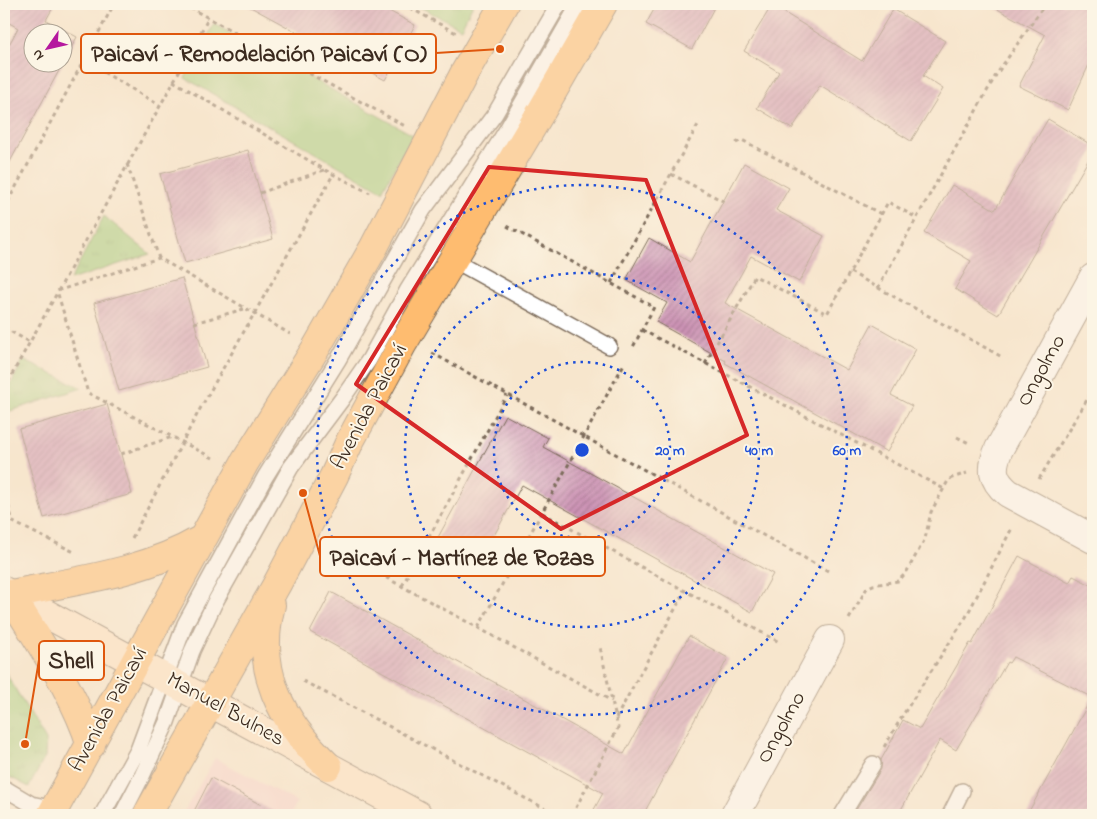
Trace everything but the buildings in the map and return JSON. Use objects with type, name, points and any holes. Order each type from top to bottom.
[{"type":"main road","name":"Avenida Paicaví","points":[[46,810],[90,745],[260,437],[316,348],[374,247],[465,72],[504,4]]},
{"type":"main road","name":"Avenida Paicaví","points":[[147,815],[277,584],[380,384],[603,4]]},
{"type":"main road","points":[[90,745],[80,713],[7,593],[150,563],[184,550],[202,540]]},
{"type":"main road","points":[[277,584],[269,612],[266,641],[270,678],[284,714],[295,731],[307,747],[328,766]]},
{"type":"main road","name":"Manuel Bulnes","points":[[7,593],[418,815]]},
{"type":"street","name":"Ongolmo","points":[[993,464],[1093,278]]},
{"type":"street","points":[[993,464],[996,480],[1001,488],[1093,539]]},
{"type":"street","name":"Ongolmo","points":[[735,815],[830,640]]},
{"type":"lane","points":[[122,815],[166,722],[185,624],[192,610],[277,457],[338,360],[423,210],[495,114],[559,4]]},
{"type":"lane","points":[[102,815],[173,682],[192,651],[214,604],[291,467],[360,373],[407,291],[506,130],[578,4]]},
{"type":"lane","points":[[451,219],[542,110]]},
{"type":"lane","points":[[452,259],[609,346]]},
{"type":"lane","points":[[842,815],[873,764]]},
{"type":"lane","points":[[4,788],[14,803],[46,810]]},
{"type":"lane","points":[[950,815],[962,791]]},
{"type":"path","points":[[4,208],[114,4]]},
{"type":"path","points":[[183,4],[410,128]]},
{"type":"path","points":[[403,4],[461,36]]},
{"type":"path","points":[[878,288],[996,75],[1045,4]]},
{"type":"path","points":[[4,389],[208,19]]},
{"type":"path","points":[[83,60],[160,105]]},
{"type":"path","points":[[173,81],[325,170],[372,194]]},
{"type":"path","points":[[611,283],[699,123]]},
{"type":"path","points":[[736,143],[742,140],[881,214]]},
{"type":"path","points":[[127,164],[159,258],[293,336]]},
{"type":"path","points":[[260,192],[325,170]]},
{"type":"path","points":[[130,541],[253,314],[334,173]]},
{"type":"path","points":[[671,174],[723,202]]},
{"type":"path","points":[[705,364],[755,276],[827,314],[888,202],[917,218]]},
{"type":"path","points":[[505,225],[654,307],[628,355]]},
{"type":"path","points":[[58,291],[159,258]]},
{"type":"path","points":[[850,272],[1002,357]]},
{"type":"path","points":[[58,291],[88,393],[215,459]]},
{"type":"path","points":[[194,323],[244,309]]},
{"type":"path","points":[[4,328],[30,342]]},
{"type":"path","points":[[642,330],[944,489]]},
{"type":"path","points":[[428,351],[830,572]]},
{"type":"path","points":[[478,628],[624,363]]},
{"type":"path","points":[[873,764],[966,618],[1025,502],[1093,390]]},
{"type":"path","points":[[402,586],[508,395]]},
{"type":"path","points":[[121,454],[173,437]]},
{"type":"path","points":[[830,640],[847,624],[867,588],[873,585],[898,581],[906,573],[925,539],[931,512],[949,479],[993,464]]},
{"type":"path","points":[[4,490],[13,522],[74,553]]},
{"type":"path","points":[[542,513],[781,643]]},
{"type":"path","points":[[325,544],[612,702]]},
{"type":"path","points":[[616,719],[685,591]]},
{"type":"path","points":[[572,815],[618,728],[600,647]]},
{"type":"path","points":[[299,680],[557,815]]},
{"type":"highlighted area","points":[[489,167],[646,180],[747,435],[561,529],[356,384]]},
{"type":"shaded area","points":[[215,758],[297,802],[291,814],[293,815],[182,815]]},
{"type":"green space","points":[[414,4],[473,4],[461,28]]},
{"type":"green space","points":[[214,24],[413,135],[382,191],[185,78]]},
{"type":"green space","points":[[104,216],[150,254],[70,280]]},
{"type":"green space","points":[[23,360],[82,388],[4,413],[4,398]]},
{"type":"green space","points":[[4,670],[46,740],[45,757],[29,787],[4,774]]},
{"type":"place","name":"Paicaví - Remodelación Paicaví (O)","points":[[500,49]]},
{"type":"place","name":"Paicaví - Martínez de Rozas","points":[[303,493]]},
{"type":"place","name":"Shell","points":[[25,744]]}]
